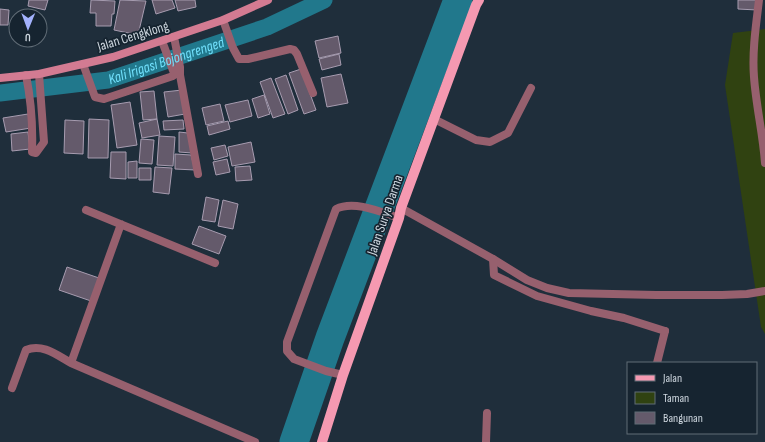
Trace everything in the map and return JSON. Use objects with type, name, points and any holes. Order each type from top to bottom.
[{"type":"main road","name":"Jalan Cengklong","points":[[0,78],[85,68],[113,57],[163,44],[174,37],[223,20],[268,0]]},
{"type":"main road","name":"Jalan Surya Darma","points":[[322,442],[394,217],[401,208],[479,0]]},
{"type":"street","points":[[759,0],[756,24],[754,76],[757,111],[764,144],[765,163]]},
{"type":"street","points":[[223,20],[233,48],[239,59],[243,60],[290,49],[294,50],[313,93]]},
{"type":"street","points":[[85,68],[95,97],[104,99],[173,76],[176,67],[177,47],[174,37]]},
{"type":"street","points":[[163,44],[180,75],[198,174]]},
{"type":"street","points":[[26,75],[29,84],[33,128],[32,152],[34,153],[44,142],[39,74]]},
{"type":"street","points":[[434,119],[476,140],[490,142],[508,134],[531,88]]},
{"type":"street","points":[[343,375],[326,371],[294,359],[287,351],[287,342],[336,209],[357,205],[394,217]]},
{"type":"street","points":[[401,208],[493,259],[527,280],[546,288],[569,292],[656,295],[722,295],[747,294],[765,291]]},
{"type":"street","points":[[86,210],[215,263]]},
{"type":"street","points":[[71,363],[121,224]]},
{"type":"street","points":[[493,259],[494,275],[537,296],[591,311],[624,318],[665,331],[657,362]]},
{"type":"street","points":[[12,388],[26,350],[33,347],[44,349],[71,363],[255,442]]},
{"type":"street","points":[[486,442],[487,413]]},
{"type":"green space","points":[[765,29],[765,334],[761,327],[725,85],[733,33]]},
{"type":"building","points":[[29,0],[48,0],[46,8],[28,6]]},
{"type":"building","points":[[91,0],[115,1],[111,26],[96,26],[96,13],[90,13]]},
{"type":"building","points":[[120,0],[146,1],[138,35],[114,30]]},
{"type":"building","points":[[152,0],[172,0],[175,8],[156,14]]},
{"type":"building","points":[[175,0],[195,0],[196,7],[178,11]]},
{"type":"building","points":[[738,0],[757,0],[757,10],[738,9]]},
{"type":"building","points":[[0,9],[8,10],[8,25],[0,25]]},
{"type":"building","points":[[338,36],[341,53],[319,58],[315,41]]},
{"type":"building","points":[[339,54],[341,65],[322,70],[319,59]]},
{"type":"building","points":[[301,69],[316,110],[304,114],[289,73]]},
{"type":"building","points":[[341,74],[348,103],[327,107],[321,78]]},
{"type":"building","points":[[286,75],[298,110],[288,114],[275,79]]},
{"type":"building","points":[[271,78],[285,114],[273,118],[260,82]]},
{"type":"building","points":[[182,90],[185,114],[168,117],[164,92]]},
{"type":"building","points":[[154,91],[157,119],[143,120],[140,92]]},
{"type":"building","points":[[264,95],[270,114],[258,118],[252,99]]},
{"type":"building","points":[[248,100],[252,116],[230,122],[225,105]]},
{"type":"building","points":[[130,102],[137,145],[117,148],[111,105]]},
{"type":"building","points":[[220,104],[224,121],[206,125],[202,108]]},
{"type":"building","points":[[28,114],[31,128],[6,132],[3,118]]},
{"type":"building","points":[[89,119],[109,120],[108,158],[88,158]]},
{"type":"building","points":[[157,119],[160,135],[142,138],[139,123]]},
{"type":"building","points":[[65,120],[84,121],[83,154],[64,153]]},
{"type":"building","points":[[183,120],[184,129],[164,130],[163,121]]},
{"type":"building","points":[[228,121],[230,129],[209,135],[207,126]]},
{"type":"building","points":[[28,132],[30,149],[12,151],[11,134]]},
{"type":"building","points":[[179,132],[188,133],[192,153],[179,152]]},
{"type":"building","points":[[159,136],[175,137],[173,166],[157,165]]},
{"type":"building","points":[[141,139],[154,140],[152,164],[139,163]]},
{"type":"building","points":[[251,142],[255,162],[232,166],[228,147]]},
{"type":"building","points":[[225,145],[228,156],[214,160],[211,148]]},
{"type":"building","points":[[111,152],[126,152],[126,179],[110,178]]},
{"type":"building","points":[[175,154],[191,155],[195,170],[175,169]]},
{"type":"building","points":[[227,159],[230,172],[216,175],[213,162]]},
{"type":"building","points":[[137,161],[137,178],[128,178],[128,162]]},
{"type":"building","points":[[250,166],[252,180],[236,181],[235,167]]},
{"type":"building","points":[[155,167],[172,168],[169,194],[153,192]]},
{"type":"building","points":[[139,168],[151,168],[151,180],[139,180]]},
{"type":"building","points":[[206,197],[219,200],[215,222],[202,220]]},
{"type":"building","points":[[223,200],[238,204],[233,229],[218,226]]},
{"type":"building","points":[[199,226],[226,236],[219,254],[192,244]]},
{"type":"building","points":[[67,267],[99,278],[91,301],[59,290]]},
{"type":"waterway","name":"Kali Irigasi Bojongrenged","points":[[0,93],[108,80],[267,27],[324,0]]},
{"type":"waterway","points":[[294,442],[330,338],[458,0]]}]
